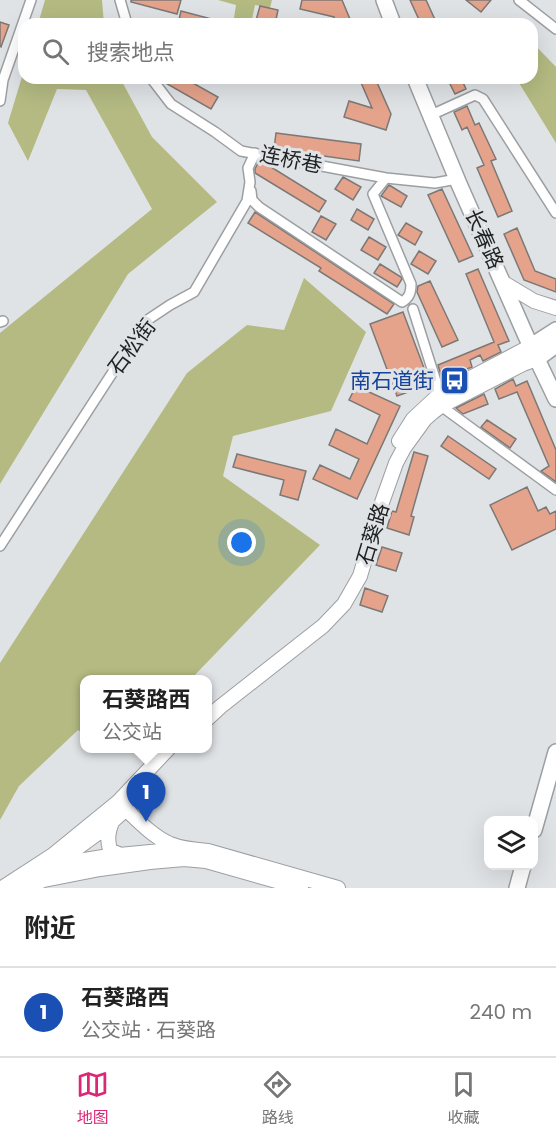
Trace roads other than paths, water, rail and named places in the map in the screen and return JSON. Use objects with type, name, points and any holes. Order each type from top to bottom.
[{"type":"main road","points":[[384,0],[391,18]]},
{"type":"main road","name":"长春路","points":[[418,84],[457,179],[556,399]]},
{"type":"main road","points":[[504,283],[534,301],[556,308]]},
{"type":"main road","points":[[534,352],[556,330]]},
{"type":"main road","points":[[534,352],[556,345]]},
{"type":"main road","name":"石葵路","points":[[212,704],[318,622],[340,598],[353,573],[387,462],[413,419],[441,400],[523,364],[534,352]]},
{"type":"main road","name":"石葵路","points":[[212,714],[323,626],[344,604],[360,576],[396,463],[404,448],[441,400]]},
{"type":"main road","points":[[538,816],[556,752]]},
{"type":"main road","points":[[120,855],[110,850],[107,840],[108,830],[118,811],[165,753]]},
{"type":"main road","points":[[22,888],[54,865],[118,811],[175,753]]},
{"type":"main road","points":[[118,811],[170,844],[186,849]]},
{"type":"main road","points":[[118,811],[148,842],[150,849],[148,852]]},
{"type":"main road","points":[[2,888],[118,811]]},
{"type":"main road","points":[[25,873],[54,865],[120,855],[186,849],[208,851],[338,888]]},
{"type":"main road","points":[[22,888],[44,880],[90,871],[184,859],[206,861],[301,888]]},
{"type":"main road","points":[[517,888],[522,870]]},
{"type":"street","points":[[25,18],[31,0]]},
{"type":"street","points":[[120,0],[125,18]]},
{"type":"street","points":[[519,0],[556,29]]},
{"type":"street","points":[[0,101],[3,81],[18,38]]},
{"type":"street","name":"连桥巷","points":[[156,84],[171,104],[241,151],[386,178],[435,183],[457,179]]},
{"type":"street","points":[[431,115],[476,95],[483,99],[556,213]]},
{"type":"street","name":"石松街","points":[[0,546],[146,321],[194,292],[247,201],[250,182],[248,168],[255,153]]},
{"type":"street","points":[[250,182],[252,200],[259,207],[402,302],[411,293],[411,284],[372,194],[386,178]]},
{"type":"street","points":[[413,309],[441,400],[556,490]]},
{"type":"place","name":"南石道街","points":[[455,381]]},
{"type":"place","name":"石葵路西","points":[[146,822]]}]
